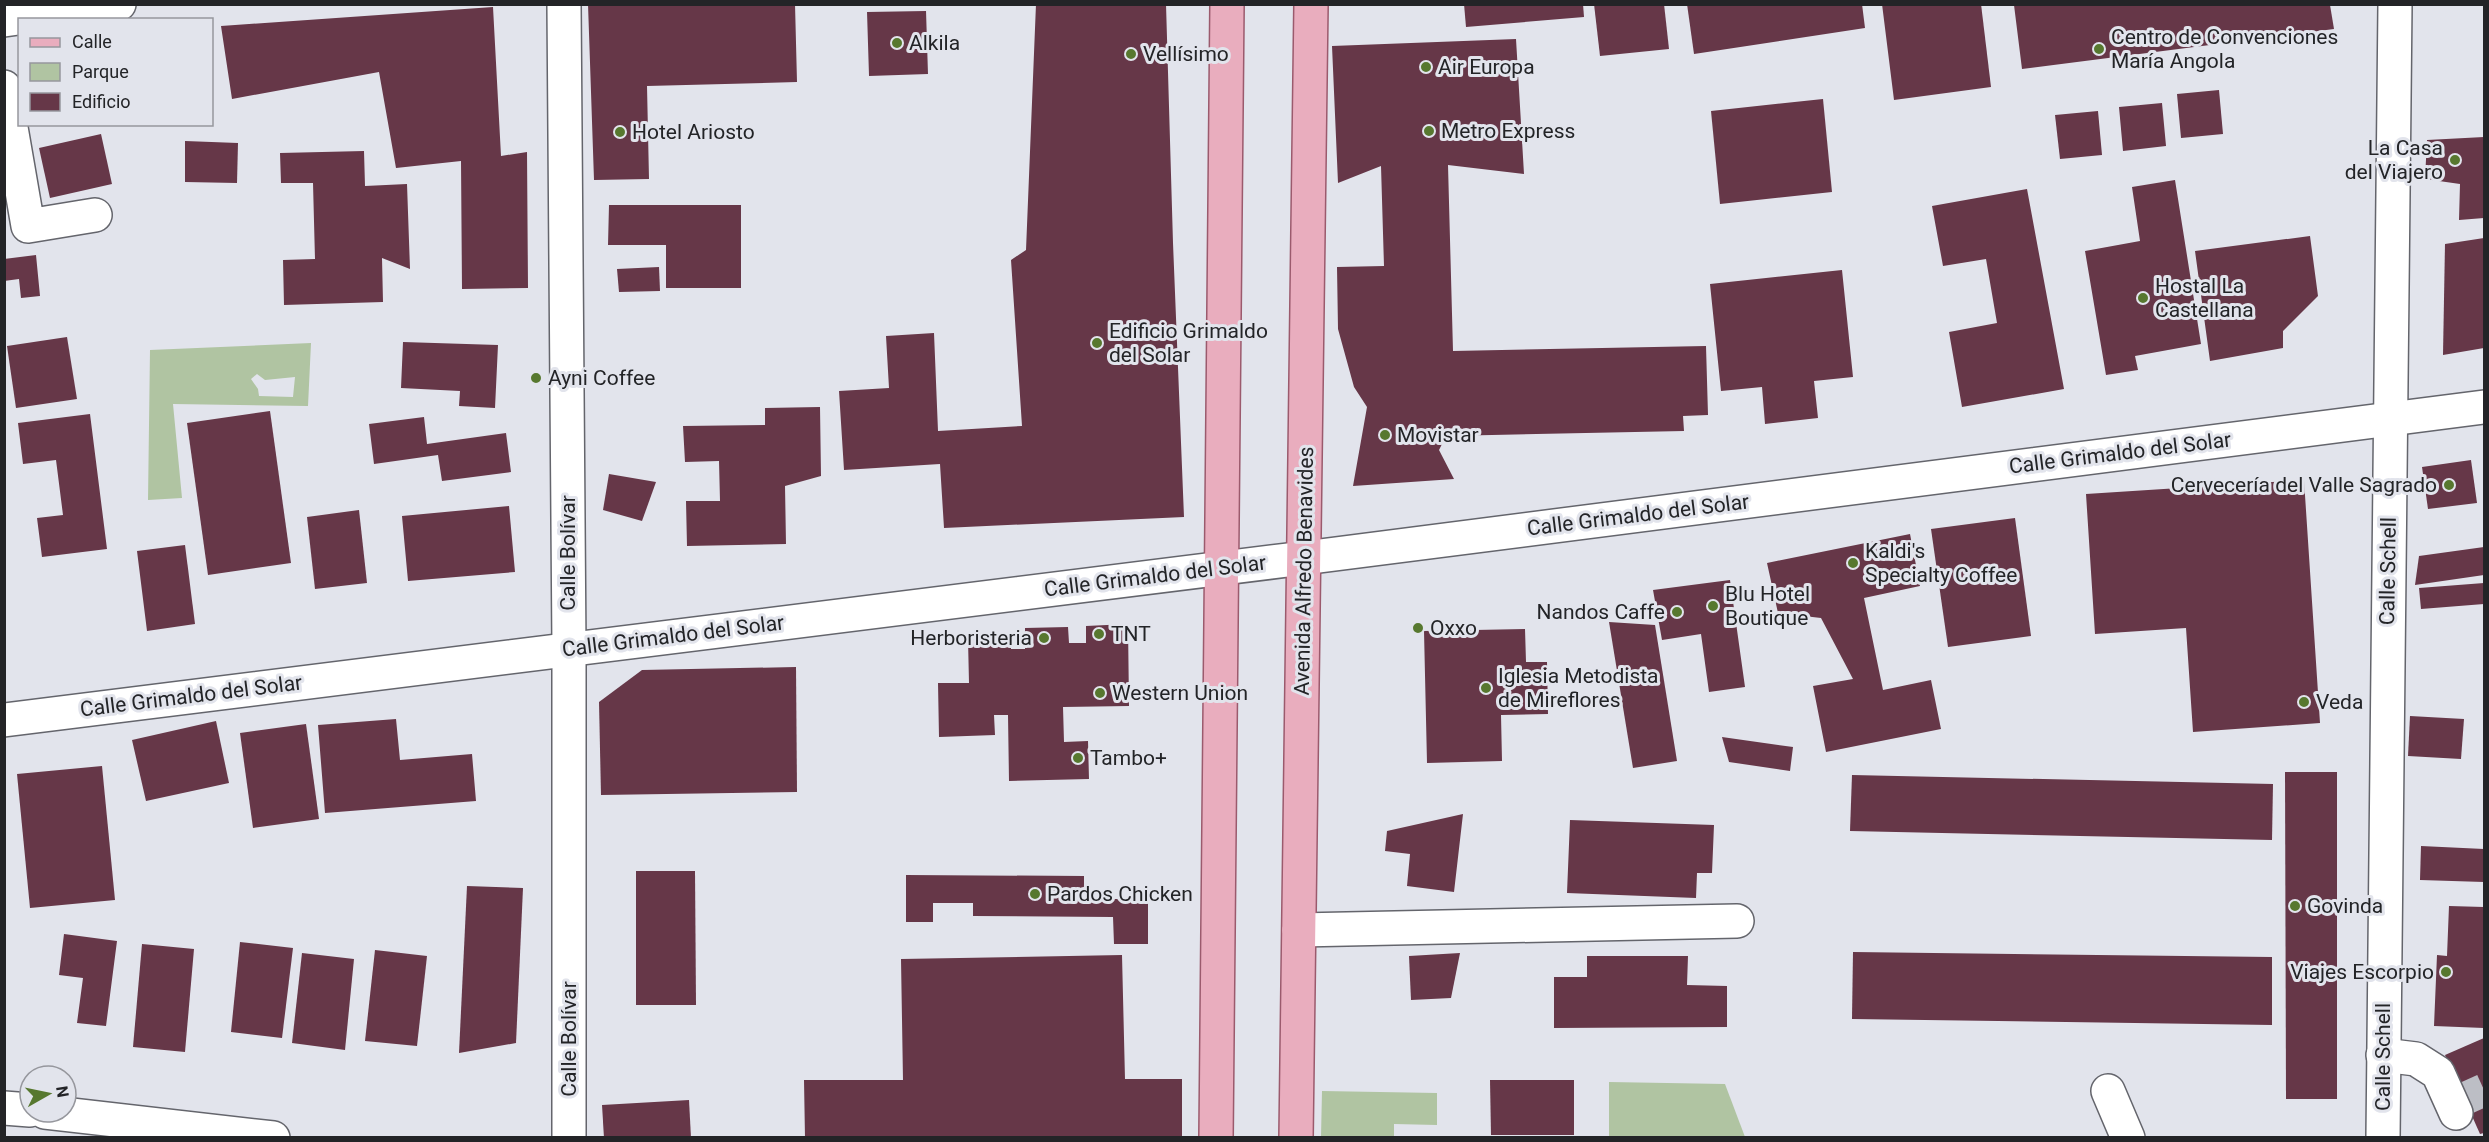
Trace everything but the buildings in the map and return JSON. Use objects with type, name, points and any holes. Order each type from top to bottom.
[{"type":"main road","points":[[1216,1137],[1227,4]]},
{"type":"main road","name":"Avenida Alfredo Benavides","points":[[1296,1137],[1311,4]]},
{"type":"street","points":[[18,18],[119,4]]},
{"type":"street","name":"Calle Bolívar","points":[[564,4],[569,649],[569,1137]]},
{"type":"street","name":"Calle Schell","points":[[2383,1137],[2389,419],[2396,4]]},
{"type":"street","points":[[4,87],[16,228],[95,215]]},
{"type":"street","name":"Calle Grimaldo del Solar","points":[[4,720],[1304,558],[2484,406]]},
{"type":"street","points":[[1299,930],[1737,921]]},
{"type":"street","points":[[2383,1055],[2416,1059],[2438,1073],[2457,1116]]},
{"type":"street","points":[[2108,1091],[2128,1137]]},
{"type":"street","points":[[78,1116],[273,1137]]},
{"type":"green space","points":[[311,343],[308,406],[173,404],[182,498],[148,500],[150,350]],"holes":[[[257,374],[265,380],[295,377],[293,397],[259,396],[258,389],[251,379]]]},
{"type":"green space","points":[[1609,1082],[1725,1084],[1745,1137],[1609,1137]]},
{"type":"green space","points":[[1322,1091],[1437,1093],[1437,1125],[1394,1124],[1394,1137],[1321,1137]]},
{"type":"tunnel","points":[[2464,1099],[2484,1090]]},
{"type":"place","name":"Alkila","points":[[897,43]]},
{"type":"place","name":"Centro de Convenciones María Angola","points":[[2099,49]]},
{"type":"place","name":"Vellísimo","points":[[1131,54]]},
{"type":"place","name":"Air Europa","points":[[1426,67]]},
{"type":"place","name":"Metro Express","points":[[1429,131]]},
{"type":"place","name":"Hotel Ariosto","points":[[620,132]]},
{"type":"place","name":"La Casa del Viajero","points":[[2455,160]]},
{"type":"place","name":"Hostal La Castellana","points":[[2143,298]]},
{"type":"place","name":"Edificio Grimaldo del Solar","points":[[1097,343]]},
{"type":"place","name":"Ayni Coffee","points":[[536,378]]},
{"type":"place","name":"Movistar","points":[[1385,435]]},
{"type":"place","name":"Cervecería del Valle Sagrado","points":[[2449,485]]},
{"type":"place","name":"Kaldi's Specialty Coffee","points":[[1853,563]]},
{"type":"place","name":"Blu Hotel Boutique","points":[[1713,606]]},
{"type":"place","name":"Nandos Caffe","points":[[1677,612]]},
{"type":"place","name":"Oxxo","points":[[1418,628]]},
{"type":"place","name":"TNT","points":[[1099,634]]},
{"type":"place","name":"Herboristeria","points":[[1044,638]]},
{"type":"place","name":"Iglesia Metodista de Mireflores","points":[[1486,688]]},
{"type":"place","name":"Western Union","points":[[1100,693]]},
{"type":"place","name":"Veda","points":[[2304,702]]},
{"type":"place","name":"Tambo+","points":[[1078,758]]},
{"type":"place","name":"Pardos Chicken","points":[[1035,894]]},
{"type":"place","name":"Govinda","points":[[2295,906]]},
{"type":"place","name":"Viajes Escorpio","points":[[2446,972]]}]
